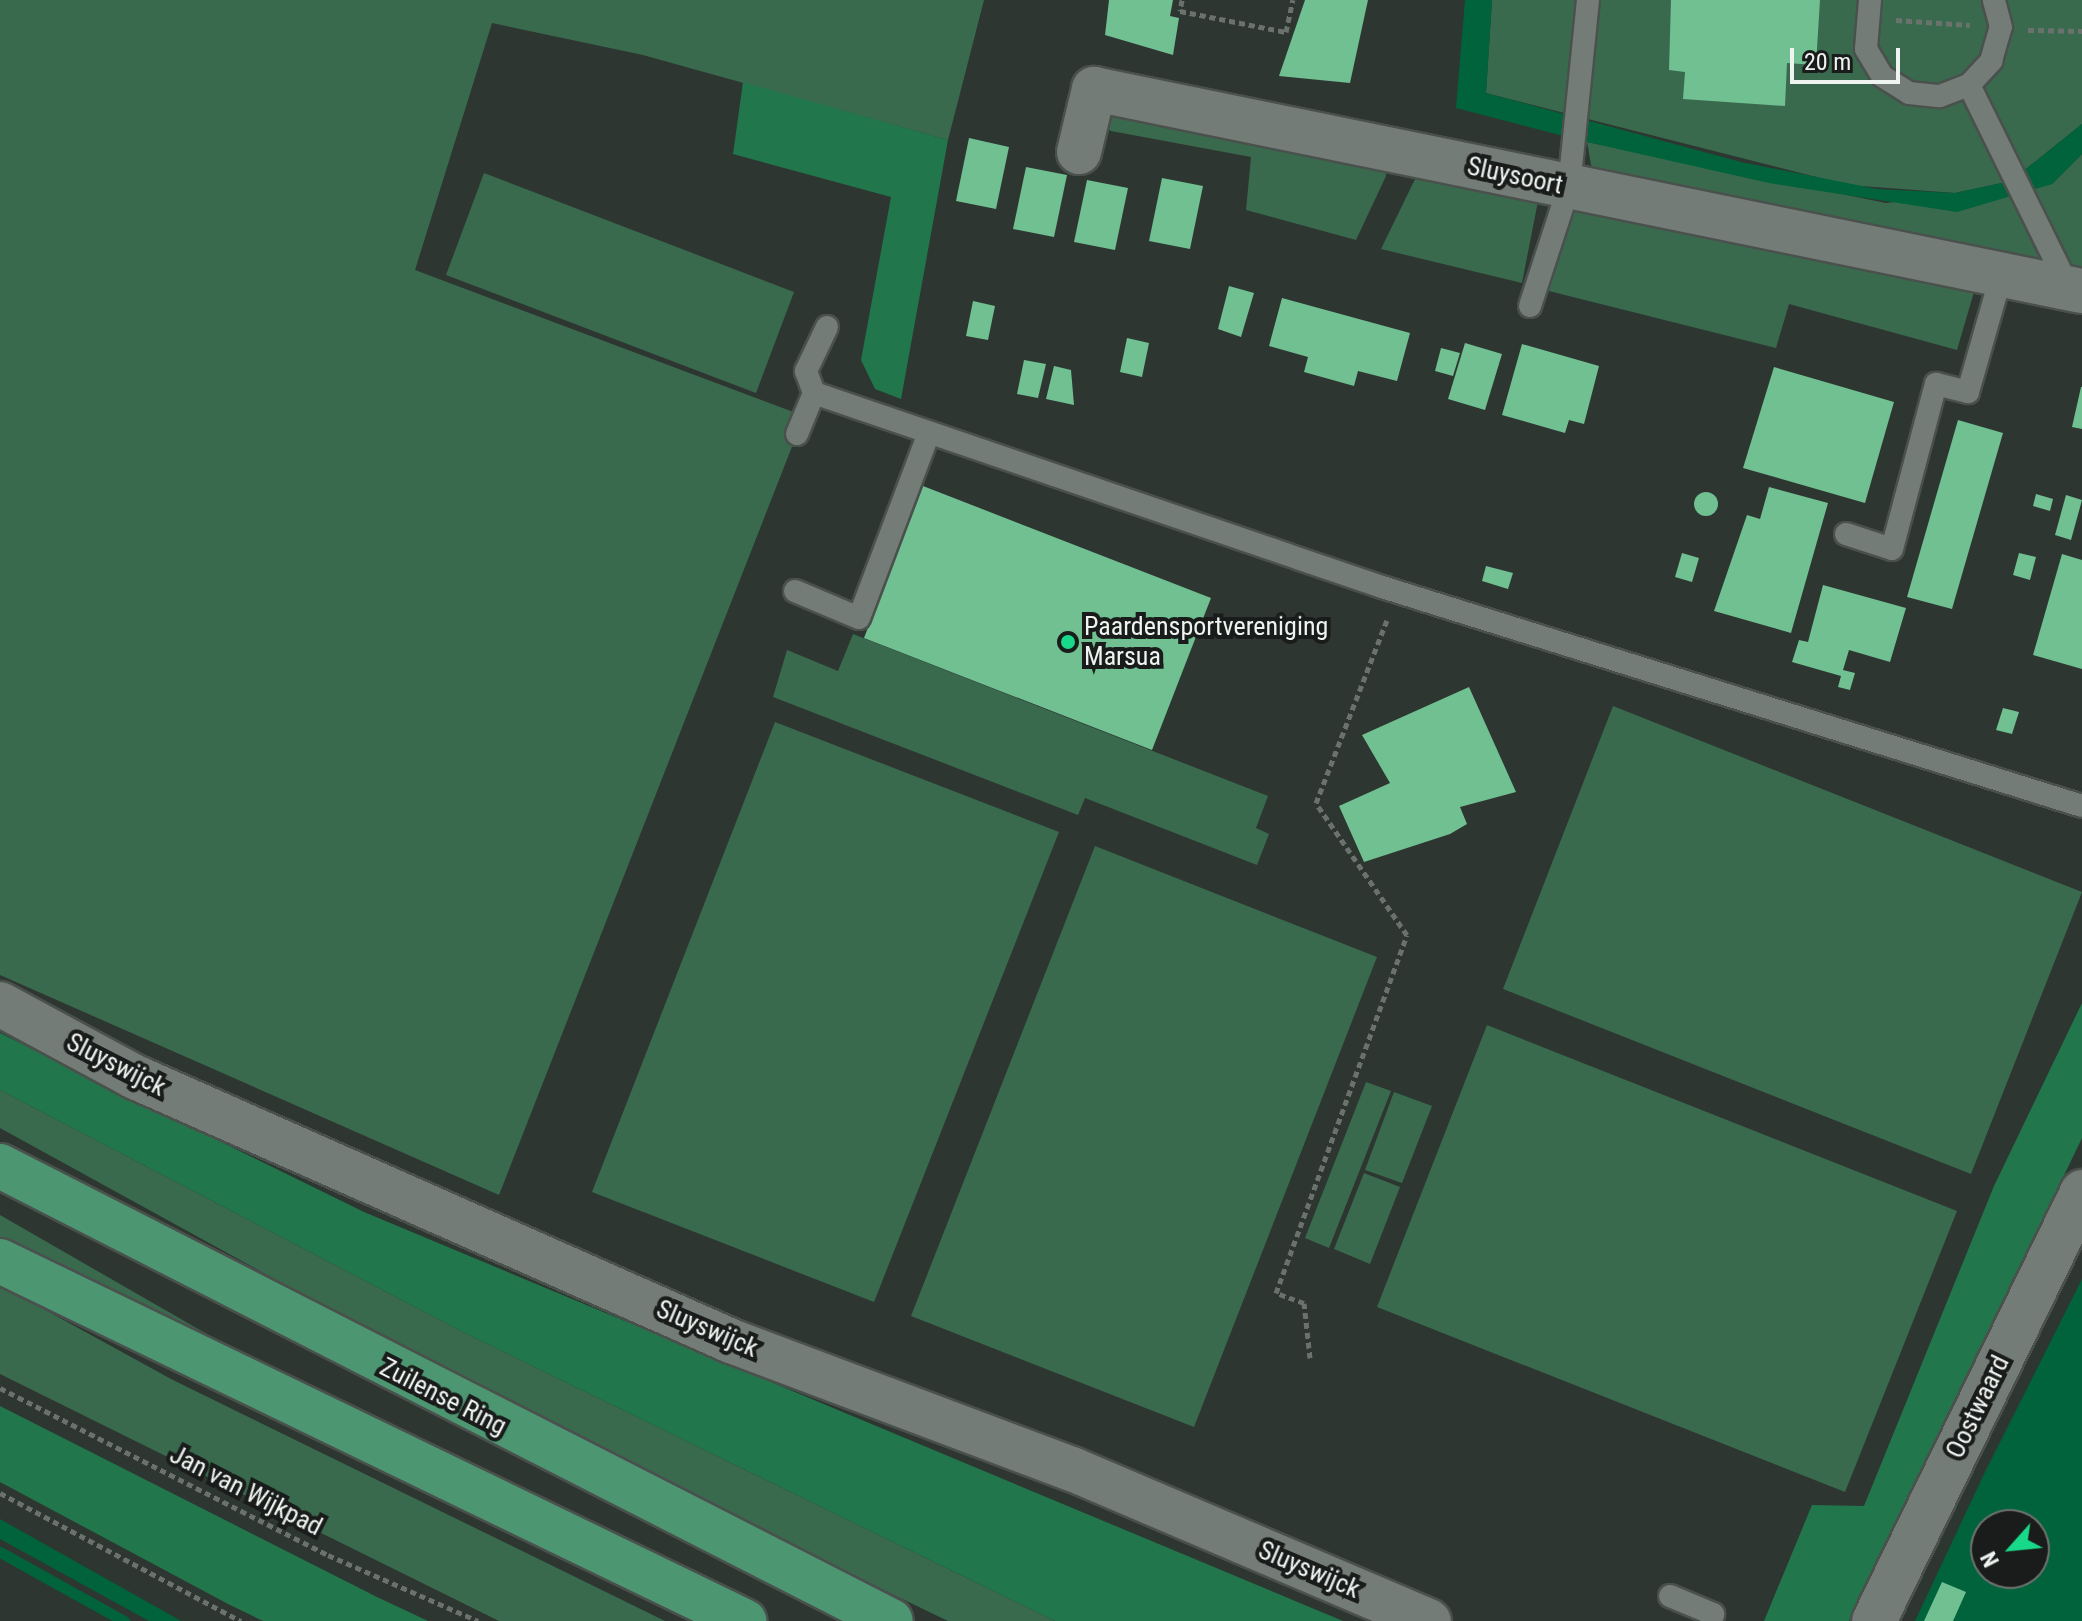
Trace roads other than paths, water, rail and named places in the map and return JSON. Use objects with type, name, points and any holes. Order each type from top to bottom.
[{"type":"main road","name":"Zuilense Ring","points":[[0,1166],[891,1621]]},
{"type":"main road","points":[[0,1261],[744,1621]]},
{"type":"street","name":"Sluysoort","points":[[1079,152],[1094,89],[2076,289]]},
{"type":"street","name":"Sluyswijck","points":[[0,1004],[135,1077],[731,1341],[1072,1469],[1429,1621]]},
{"type":"street","name":"Oostwaard","points":[[1874,1621],[2082,1192]]},
{"type":"lane","points":[[1530,306],[1569,187],[1588,0]]},
{"type":"lane","points":[[1870,0],[1866,49],[1882,76],[1924,94],[1969,85],[1991,61],[2001,27],[1994,0]]},
{"type":"lane","name":"Sluysoort","points":[[1969,85],[2076,289]]},
{"type":"lane","points":[[1846,534],[1892,549],[1936,384],[1968,392],[2001,276]]},
{"type":"lane","points":[[797,434],[814,393],[806,371],[827,327]]},
{"type":"lane","points":[[814,393],[928,435],[1398,592],[2082,806]]},
{"type":"lane","points":[[795,591],[859,618],[928,435]]},
{"type":"lane","points":[[1670,1596],[1713,1614],[1711,1621]]},
{"type":"waterway","points":[[0,1552],[124,1621]]},
{"type":"place","name":"Paardensportvereniging Marsua","points":[[1068,642]]}]
